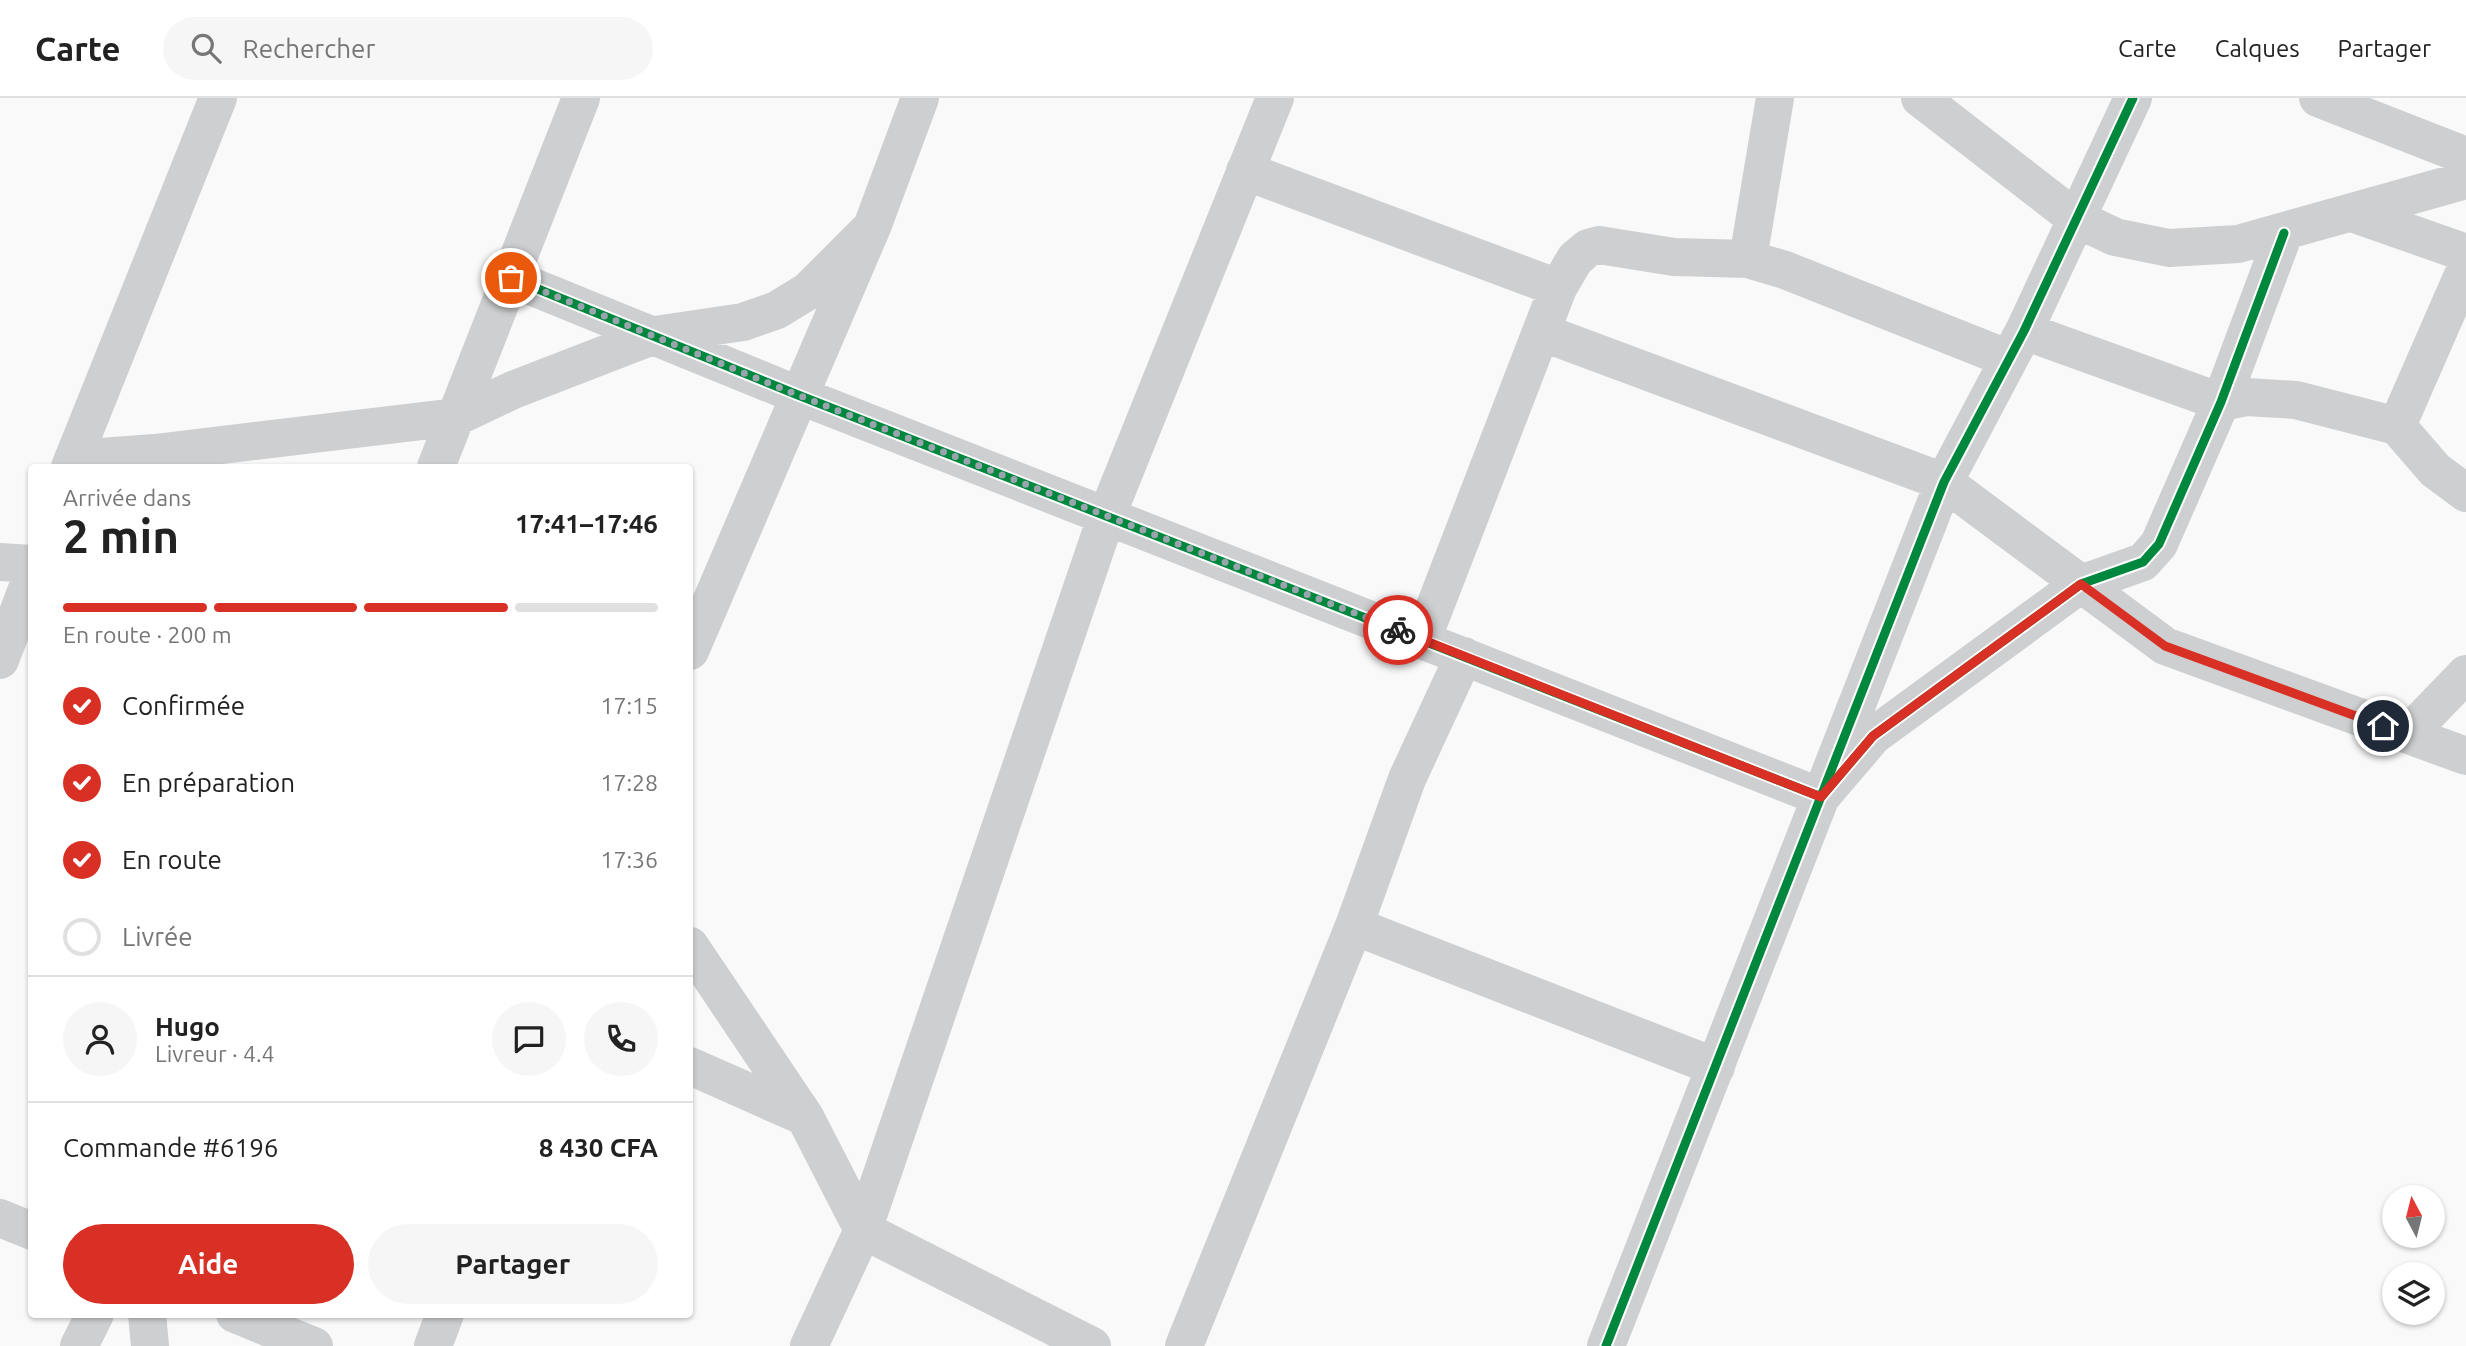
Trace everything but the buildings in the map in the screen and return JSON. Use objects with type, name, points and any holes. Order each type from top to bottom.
[{"type":"street","points":[[218,98],[72,463],[456,417],[513,390],[655,335],[743,322],[777,310],[808,290],[872,227]]},
{"type":"street","points":[[437,464],[581,98]]},
{"type":"street","points":[[693,644],[872,227],[920,98]]},
{"type":"street","points":[[809,1346],[863,1230],[1107,515],[1275,98]]},
{"type":"street","points":[[1748,259],[1775,98]]},
{"type":"street","points":[[1920,98],[2075,218],[2115,237],[2169,248],[2238,244],[2466,180]]},
{"type":"street","points":[[1606,1346],[1944,482],[2017,345],[2133,98]]},
{"type":"street","points":[[2318,98],[2466,156]]},
{"type":"street","points":[[1245,171],[1558,288]]},
{"type":"street","points":[[2352,213],[2466,253]]},
{"type":"street","points":[[1821,797],[1873,736],[2081,584],[2143,562],[2159,544],[2221,401],[2284,233]]},
{"type":"street","points":[[1422,640],[1558,288],[1575,259],[1588,248],[1599,245],[1674,257],[1748,259],[2017,345],[2221,401],[2246,397],[2296,400],[2397,426],[2435,470],[2466,493]]},
{"type":"street","points":[[2397,426],[2466,268]]},
{"type":"street","points":[[511,278],[798,395],[1821,797]]},
{"type":"street","points":[[1541,332],[1944,482],[2165,646],[2466,756]]},
{"type":"street","points":[[0,562],[28,564]]},
{"type":"street","points":[[0,660],[28,586]]},
{"type":"street","points":[[1184,1346],[1354,926],[1407,779],[1464,656]]},
{"type":"street","points":[[2408,734],[2466,674]]},
{"type":"street","points":[[1354,926],[1716,1067]]},
{"type":"street","points":[[693,950],[805,1117],[863,1230],[1092,1346]]},
{"type":"street","points":[[693,1067],[805,1117]]},
{"type":"street","points":[[0,1219],[28,1230]]},
{"type":"street","points":[[79,1346],[93,1318]]},
{"type":"street","points":[[147,1318],[150,1346]]},
{"type":"street","points":[[245,1318],[314,1346]]},
{"type":"street","points":[[433,1346],[444,1318]]},
{"type":"cycle path","points":[[1606,1346],[1944,482],[2024,331],[2133,98]]},
{"type":"cycle path","points":[[511,278],[798,395],[1821,797],[1873,736],[2081,584],[2143,562],[2159,544],[2221,402],[2284,233]]},
{"type":"way so far","points":[[511,278],[798,395],[1398,630]]},
{"type":"route","points":[[1398,630],[1821,797],[1873,736],[2081,584],[2165,646],[2383,726]]}]
